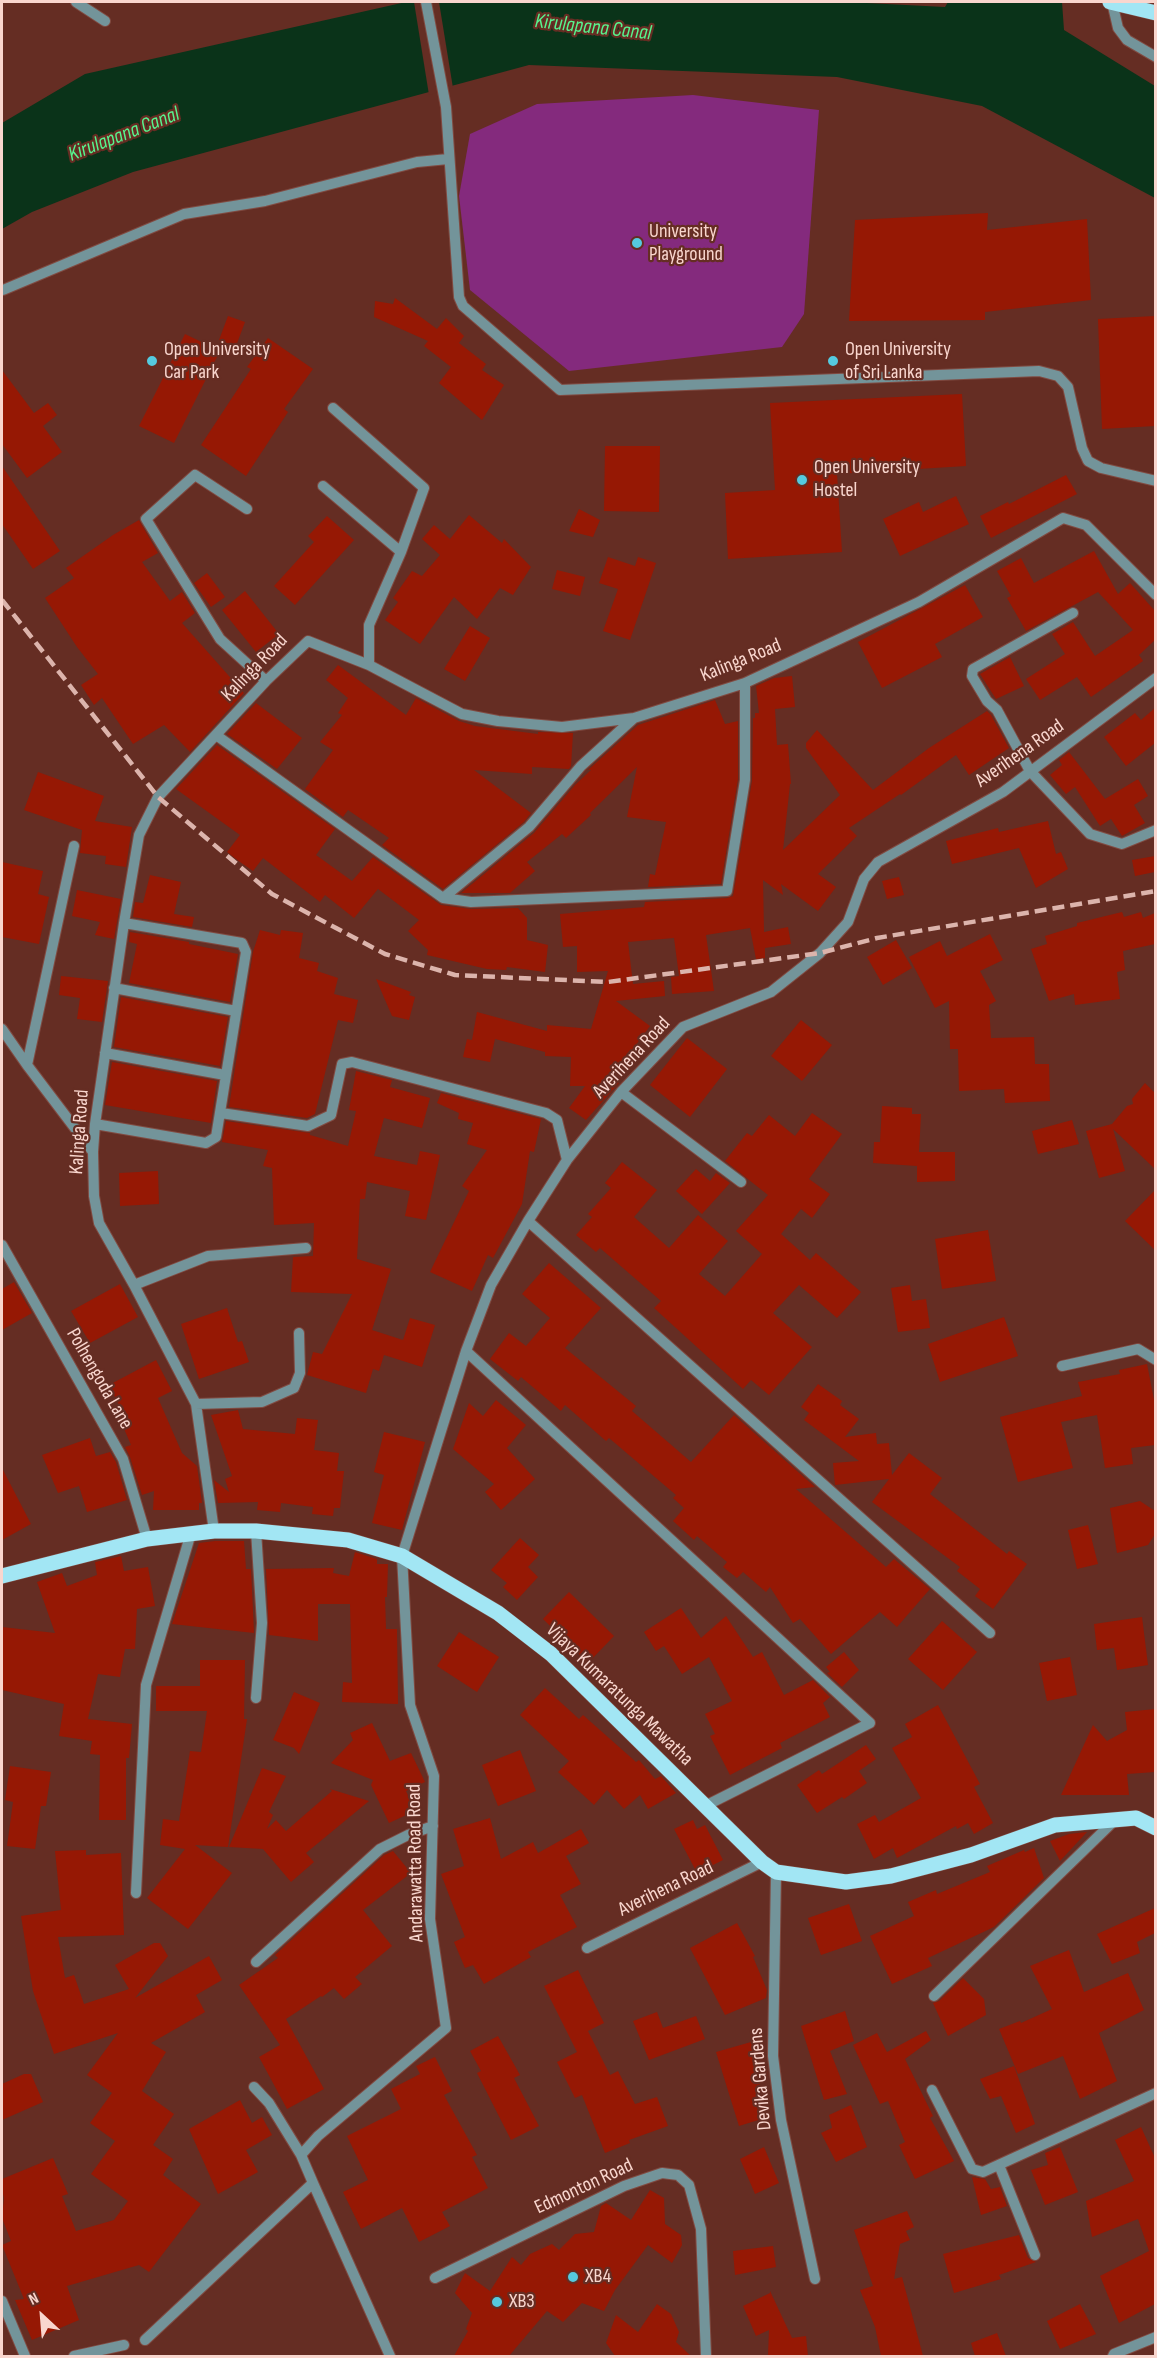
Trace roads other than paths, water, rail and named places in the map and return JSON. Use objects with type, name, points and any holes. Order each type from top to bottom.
[{"type":"main road","points":[[1111,2],[1155,13]]},
{"type":"main road","name":"Vijaya Kumaratunga Mawatha","points":[[2,1576],[147,1539],[214,1531],[256,1531],[348,1540],[402,1556],[498,1613],[551,1654],[762,1862],[776,1872],[846,1882],[891,1876],[971,1855],[1055,1825],[1136,1818],[1155,1828]]},
{"type":"street","points":[[76,2],[105,21]]},
{"type":"street","points":[[426,2],[446,107],[459,297],[463,306],[560,390],[1039,371],[1058,376],[1068,387],[1082,448],[1088,461],[1101,468],[1155,481]]},
{"type":"street","points":[[1111,2],[1118,28],[1127,40],[1155,57]]},
{"type":"street","points":[[3,290],[184,214],[265,201],[417,162],[448,159]]},
{"type":"street","points":[[333,408],[424,488],[369,625],[369,665]]},
{"type":"street","points":[[247,509],[195,475],[146,519],[220,639],[266,681]]},
{"type":"street","points":[[323,486],[400,552]]},
{"type":"street","name":"Kalinga Road","points":[[214,1531],[196,1404],[99,1223],[94,1196],[93,1152],[123,923],[140,835],[158,797],[266,681],[308,641],[369,665],[462,714],[498,721],[562,727],[634,718],[745,683],[919,602],[1064,518],[1086,525],[1155,595]]},
{"type":"street","points":[[1073,613],[973,669],[972,676],[987,701],[997,710],[1030,771],[1090,834],[1122,844],[1155,830]]},
{"type":"street","name":"Averihena Road","points":[[402,1556],[465,1351],[491,1285],[567,1160],[621,1092],[683,1028],[771,992],[820,953],[848,922],[864,879],[878,862],[1003,792],[1155,678]]},
{"type":"street","points":[[216,735],[443,898],[471,902],[727,891],[745,780],[745,683]]},
{"type":"street","points":[[443,898],[529,827],[581,766],[634,718]]},
{"type":"street","points":[[27,1065],[74,846]]},
{"type":"street","points":[[95,1124],[206,1143],[216,1137],[246,951],[242,943],[123,923]]},
{"type":"street","points":[[114,988],[236,1011]]},
{"type":"street","points":[[2,1029],[93,1152]]},
{"type":"street","points":[[105,1053],[225,1075]]},
{"type":"street","points":[[221,1113],[308,1126],[331,1115],[342,1064],[352,1062],[546,1113],[557,1120],[567,1160]]},
{"type":"street","points":[[621,1092],[741,1182]]},
{"type":"street","points":[[528,1221],[990,1633]]},
{"type":"street","name":"Polhengoda Lane","points":[[2,1245],[123,1459],[147,1539]]},
{"type":"street","points":[[134,1285],[207,1256],[306,1248]]},
{"type":"street","points":[[196,1404],[262,1402],[294,1388],[300,1373],[299,1333]]},
{"type":"street","points":[[1062,1366],[1138,1349],[1155,1360]]},
{"type":"street","points":[[465,1351],[870,1724],[705,1806]]},
{"type":"street","points":[[256,1531],[262,1623],[256,1698]]},
{"type":"street","points":[[136,1893],[146,1685],[191,1533]]},
{"type":"street","name":"Andarawatta Road Road","points":[[301,2155],[318,2136],[446,2028],[430,1919],[434,1776],[410,1705],[402,1556]]},
{"type":"street","points":[[934,1996],[1116,1819]]},
{"type":"street","points":[[256,1962],[380,1849],[433,1826]]},
{"type":"street","name":"Averihena Road","points":[[587,1948],[762,1862]]},
{"type":"street","name":"Devika Gardens","points":[[776,1872],[773,2056],[781,2120],[815,2279]]},
{"type":"street","points":[[254,2087],[269,2103],[301,2155],[390,2356]]},
{"type":"street","points":[[932,2090],[972,2169],[983,2172],[1155,2093]]},
{"type":"street","points":[[999,2164],[1035,2255]]},
{"type":"street","name":"Edmonton Road","points":[[435,2278],[624,2186],[662,2173],[678,2175],[689,2185],[701,2229],[706,2356]]},
{"type":"street","points":[[145,2340],[313,2183]]},
{"type":"street","points":[[2,2301],[25,2356]]},
{"type":"street","points":[[1113,2356],[1155,2337]]},
{"type":"street","points":[[74,2356],[124,2345]]},
{"type":"water","name":"Kirulapana Canal","points":[[406,2],[847,2],[945,7],[948,2],[1062,2],[1064,30],[1155,86],[1155,198],[982,106],[837,77],[529,65],[133,172],[32,212],[2,229],[2,123],[85,74]]},
{"type":"railway","points":[[2,600],[158,797],[272,894],[385,954],[455,975],[608,982],[820,953],[877,938],[1156,891]]},
{"type":"place","name":"University Playground","points":[[637,243]]},
{"type":"place","name":"Open University Car Park","points":[[152,361]]},
{"type":"place","name":"Open University of Sri Lanka","points":[[833,361]]},
{"type":"place","name":"Open University Hostel","points":[[802,480]]},
{"type":"place","name":"XB4","points":[[573,2277]]},
{"type":"place","name":"XB3","points":[[497,2302]]}]
